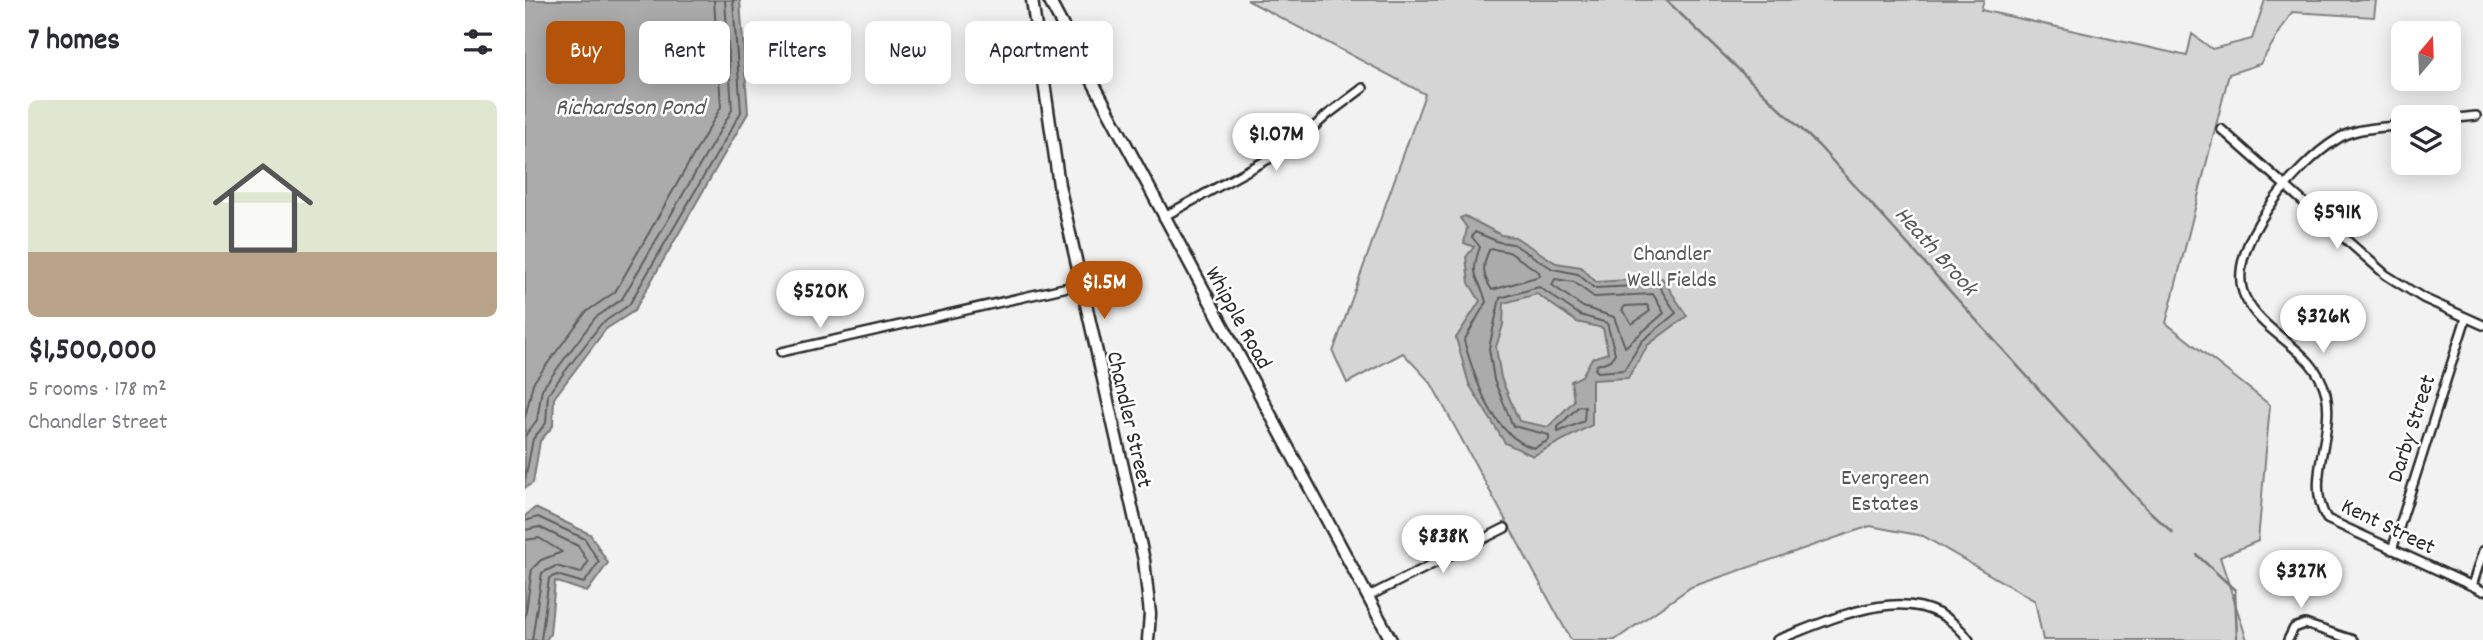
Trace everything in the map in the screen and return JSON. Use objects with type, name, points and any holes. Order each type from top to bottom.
[{"type":"street","name":"Chandler Street","points":[[1032,0],[1047,122],[1144,560],[1150,614],[1148,640]]},
{"type":"street","name":"Whipple Road","points":[[1049,0],[1163,217],[1284,433],[1391,640]]},
{"type":"street","points":[[1034,20],[1043,13],[1055,12]]},
{"type":"street","points":[[1163,217],[1271,160],[1363,88]]},
{"type":"street","points":[[2461,118],[2476,116]]},
{"type":"street","name":"Kent Street","points":[[2391,126],[2352,131],[2337,139],[2285,186],[2264,212],[2247,252],[2241,272],[2244,295],[2264,321],[2309,360],[2323,383],[2327,397],[2319,489],[2322,512],[2335,525],[2483,591]]},
{"type":"street","points":[[2221,129],[2386,275],[2423,298],[2483,325]]},
{"type":"street","points":[[782,352],[1081,284]]},
{"type":"street","name":"Darby Street","points":[[2392,550],[2466,318]]},
{"type":"street","points":[[1369,596],[1505,528]]},
{"type":"street","points":[[2472,586],[2483,551]]},
{"type":"street","points":[[1777,640],[1866,607],[1885,604],[1909,604],[1929,611],[1960,629],[1969,640]]},
{"type":"street","points":[[2288,640],[2294,628],[2305,624],[2333,637],[2353,640]]},
{"type":"green space","name":"Chandler Well Fields","points":[[1247,0],[1984,0],[1981,10],[2187,56],[2192,34],[2212,49],[2252,39],[2265,0],[2376,0],[2374,17],[2292,12],[2260,64],[2229,74],[2166,323],[2270,405],[2258,541],[2220,557],[2247,640],[2043,640],[2035,601],[1923,536],[1870,526],[1691,587],[1615,640],[1571,640],[1431,383],[1403,353],[1347,383],[1333,352],[1425,94]]},
{"type":"water","name":"Richardson Pond","points":[[525,0],[740,0],[748,113],[634,311],[606,329],[554,398],[553,426],[540,441],[533,483],[525,488]]},
{"type":"water","points":[[1465,216],[1501,235],[1515,237],[1556,263],[1581,267],[1596,282],[1662,278],[1687,316],[1648,345],[1628,378],[1592,380],[1592,425],[1533,456],[1505,443],[1469,384],[1456,338],[1480,301],[1469,283],[1466,257],[1474,247],[1464,243],[1467,228],[1460,218]],"holes":[[[1537,294],[1577,322],[1603,328],[1608,353],[1592,358],[1582,376],[1571,381],[1574,401],[1548,427],[1519,421],[1501,378],[1496,347],[1503,325],[1504,303]]]},
{"type":"water","points":[[535,508],[590,534],[608,563],[587,592],[555,581],[550,634],[546,640],[525,640],[525,516]]},
{"type":"waterway","name":"Heath Brook","points":[[1666,0],[1819,146],[2146,508],[2173,533]]},
{"type":"waterway","name":"Heath Brook","points":[[2197,555],[2235,590],[2237,640]]},
{"type":"park label","name":"Evergreen Estates","points":[[1885,489]]}]
